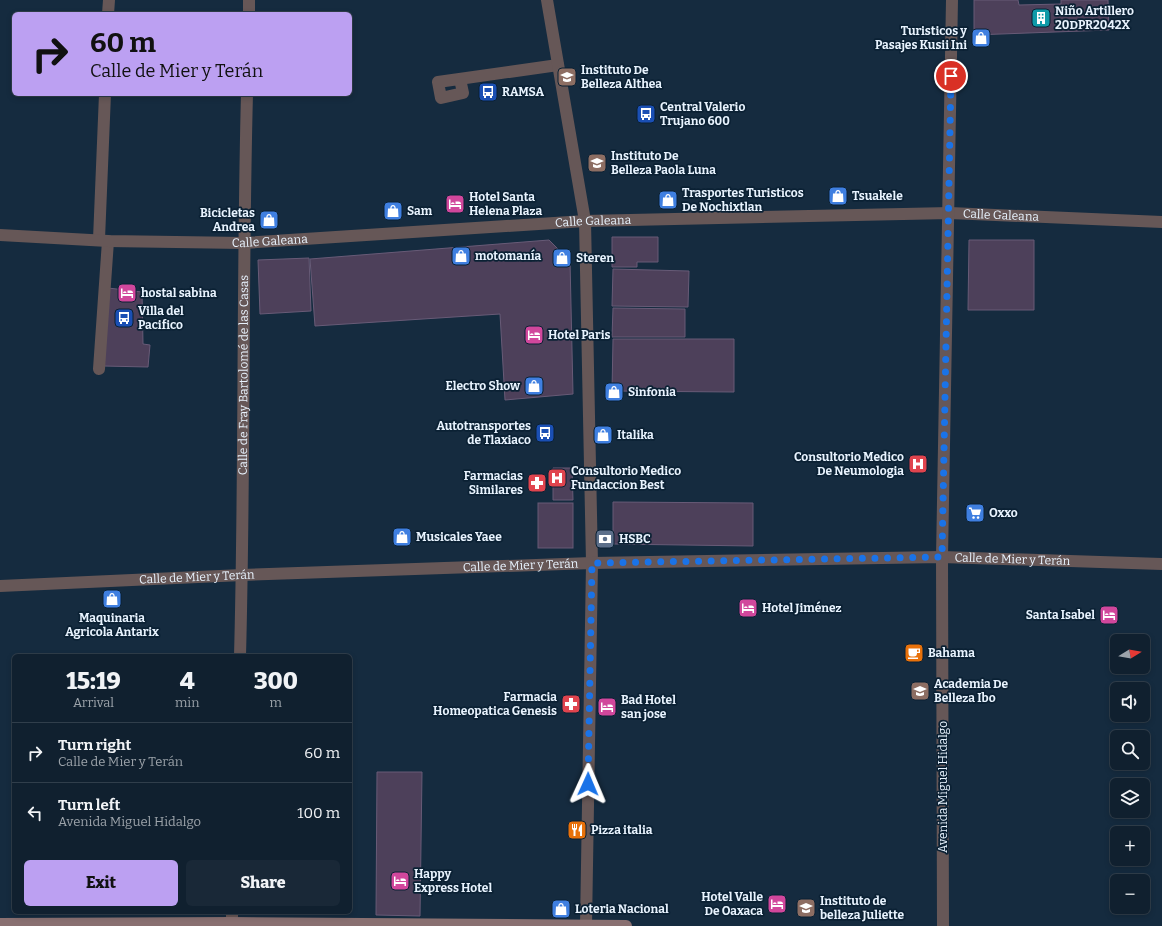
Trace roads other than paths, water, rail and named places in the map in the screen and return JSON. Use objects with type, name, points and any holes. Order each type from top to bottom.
[{"type":"street","points":[[108,12],[109,0]]},
{"type":"street","points":[[249,0],[249,12]]},
{"type":"street","points":[[547,0],[585,221],[592,563],[586,926]]},
{"type":"street","name":"Avenida Miguel Hidalgo","points":[[943,926],[942,557],[950,213],[952,0]]},
{"type":"street","points":[[460,79],[558,65]]},
{"type":"street","points":[[99,370],[104,240],[105,96]]},
{"type":"street","name":"Calle de Fray Bartolomé de las Casas","points":[[240,654],[242,575],[243,243],[247,96]]},
{"type":"street","name":"Calle Galeana","points":[[0,235],[104,240],[243,243],[585,221],[950,213],[1162,222]]},
{"type":"street","name":"Calle de Mier y Terán","points":[[0,586],[242,575],[592,563],[942,557],[1162,564]]},
{"type":"street","points":[[0,924],[232,920],[626,926]]},
{"type":"place","name":"Niño Artillero 20DPR2042X","points":[[1041,18]]},
{"type":"place","name":"Turisticos y Pasajes Kusii Ini","points":[[981,38]]},
{"type":"place","name":"Instituto De Belleza Althea","points":[[567,77]]},
{"type":"place","name":"RAMSA","points":[[488,92]]},
{"type":"place","name":"Central Valerio Trujano 600","points":[[646,114]]},
{"type":"place","name":"Instituto De Belleza Paola Luna","points":[[597,163]]},
{"type":"place","name":"Tsuakele","points":[[838,196]]},
{"type":"place","name":"Trasportes Turisticos De Nochixtlan","points":[[668,200]]},
{"type":"place","name":"Hotel Santa Helena Plaza","points":[[455,204]]},
{"type":"place","name":"Sam","points":[[393,211]]},
{"type":"place","name":"Bicicletas Andrea","points":[[269,220]]},
{"type":"place","name":"motomanía","points":[[461,256]]},
{"type":"place","name":"Steren","points":[[562,258]]},
{"type":"place","name":"hostal sabina","points":[[127,293]]},
{"type":"place","name":"Villa del Pacifico","points":[[124,318]]},
{"type":"place","name":"Hotel Paris","points":[[534,335]]},
{"type":"place","name":"Electro Show","points":[[534,386]]},
{"type":"place","name":"Sinfonia","points":[[614,392]]},
{"type":"place","name":"Autotransportes de Tlaxiaco","points":[[545,433]]},
{"type":"place","name":"Italika","points":[[603,435]]},
{"type":"place","name":"Consultorio Medico De Neumologia","points":[[918,464]]},
{"type":"place","name":"Consultorio Medico Fundaccion Best","points":[[557,478]]},
{"type":"place","name":"Farmacias Similares","points":[[537,483]]},
{"type":"place","name":"Oxxo","points":[[975,513]]},
{"type":"place","name":"Musicales Yaee","points":[[402,537]]},
{"type":"place","name":"HSBC","points":[[605,539]]},
{"type":"place","name":"Maquinaria Agricola Antarix","points":[[112,599]]},
{"type":"place","name":"Hotel Jiménez","points":[[748,608]]},
{"type":"place","name":"Santa Isabel","points":[[1109,615]]},
{"type":"place","name":"Bahama","points":[[914,653]]},
{"type":"place","name":"Academia De Belleza Ibo","points":[[920,691]]},
{"type":"place","name":"Farmacia Homeopatica Genesis","points":[[571,704]]},
{"type":"place","name":"Bad Hotel san jose","points":[[607,707]]},
{"type":"place","name":"Pizza italia","points":[[577,830]]},
{"type":"place","name":"Happy Express Hotel","points":[[400,881]]},
{"type":"place","name":"Hotel Valle De Oaxaca","points":[[777,904]]},
{"type":"place","name":"Instituto de belleza Juliette","points":[[806,908]]},
{"type":"place","name":"Loteria Nacional","points":[[561,909]]}]
